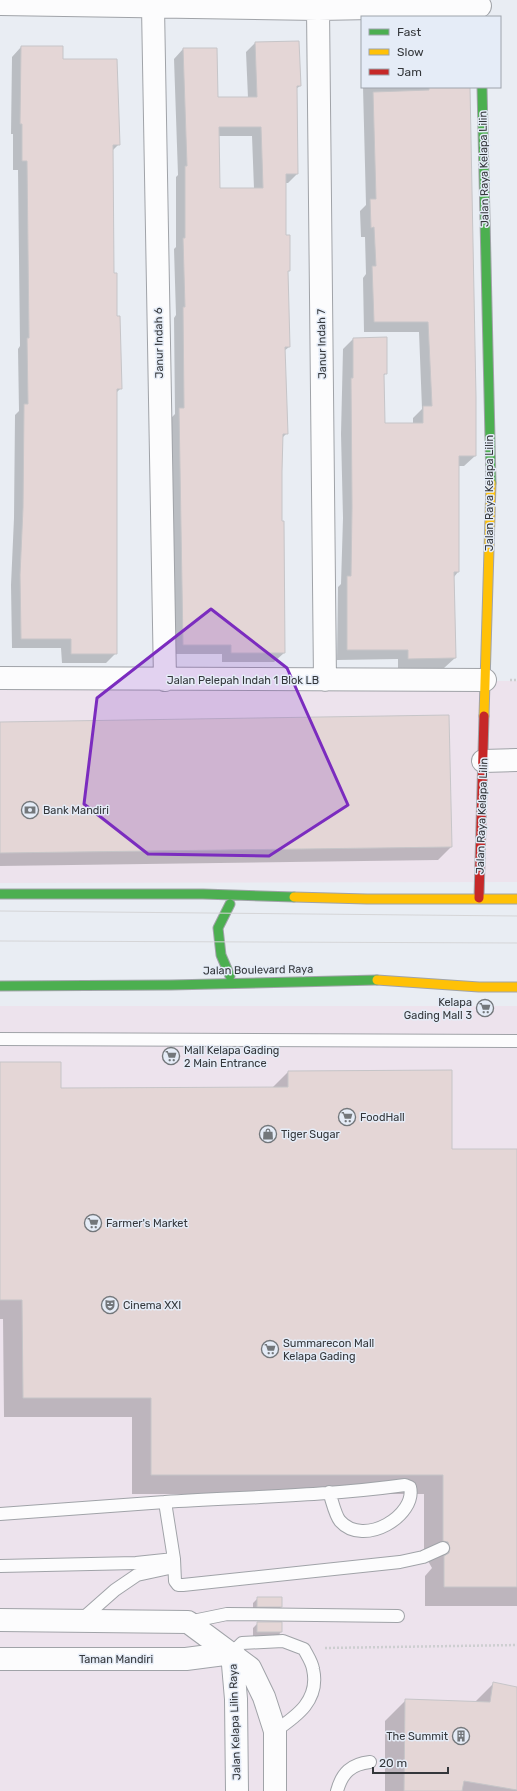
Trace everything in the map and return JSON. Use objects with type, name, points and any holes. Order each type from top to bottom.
[{"type":"main road","name":"Jalan Raya Kelapa Lilin","points":[[479,898],[491,499],[482,88]]},
{"type":"main road","points":[[0,894],[203,894],[367,899],[517,899]]},
{"type":"main road","points":[[203,894],[234,904],[218,928],[221,955],[230,976]]},
{"type":"main road","points":[[357,908],[367,899]]},
{"type":"main road","points":[[362,971],[369,972],[382,980]]},
{"type":"main road","points":[[198,983],[230,976],[303,972]]},
{"type":"main road","name":"Jalan Boulevard Raya","points":[[0,986],[382,980],[479,987],[517,986]]},
{"type":"street","points":[[0,4],[318,9],[480,8]]},
{"type":"street","name":"Janur Indah 6","points":[[153,7],[165,680]]},
{"type":"street","name":"Janur Indah 7","points":[[318,9],[325,680]]},
{"type":"street","name":"Jalan Pelepah Indah 1 Blok LB","points":[[0,678],[165,680],[485,680]]},
{"type":"street","points":[[483,761],[517,760]]},
{"type":"street","points":[[0,1620],[188,1622],[232,1653]]},
{"type":"street","name":"Taman Mandiri","points":[[0,1659],[186,1659],[232,1653]]},
{"type":"street","name":"Jalan Kelapa Lilin Raya","points":[[232,1653],[250,1668],[264,1697],[275,1731],[275,1791]]},
{"type":"street","name":"Jalan Kelapa Lilin Raya","points":[[232,1653],[236,1699],[237,1791]]},
{"type":"lane","points":[[0,1039],[517,1041]]},
{"type":"lane","points":[[0,1514],[164,1502],[329,1492],[372,1490],[405,1485],[410,1487],[411,1492],[404,1509],[389,1524],[376,1530],[359,1532],[340,1521],[329,1492]]},
{"type":"lane","points":[[164,1502],[174,1563],[175,1581],[178,1585],[400,1562],[423,1557],[443,1548]]},
{"type":"lane","points":[[0,1566],[174,1563]]},
{"type":"lane","points":[[81,1620],[115,1590],[137,1575],[174,1563]]},
{"type":"lane","points":[[188,1622],[228,1614],[398,1616]]},
{"type":"lane","points":[[232,1653],[242,1643],[283,1641],[304,1649],[314,1669],[313,1695],[297,1716],[275,1731]]},
{"type":"lane","points":[[337,1791],[340,1780],[347,1770],[360,1763],[370,1762]]},
{"type":"path","points":[[304,1649],[517,1645]]},
{"type":"highlighted area","points":[[211,609],[287,668],[348,805],[269,856],[148,854],[84,804],[97,698]]},
{"type":"shaded area","points":[[0,680],[517,681],[517,882],[0,883]]},
{"type":"shaded area","points":[[0,1006],[517,1006],[517,1791],[0,1791]]},
{"type":"building","points":[[299,41],[301,86],[297,86],[298,174],[286,174],[286,235],[290,235],[290,271],[288,271],[290,347],[285,347],[288,434],[283,434],[282,471],[285,653],[231,653],[231,645],[183,645],[179,408],[184,408],[183,307],[185,307],[183,238],[185,238],[185,166],[187,166],[183,48],[217,48],[218,97],[257,97],[255,42]],"holes":[[[219,127],[261,127],[263,188],[220,188]]]},
{"type":"building","points":[[21,46],[63,46],[63,59],[117,59],[120,145],[113,145],[114,273],[117,273],[117,316],[120,316],[122,389],[117,389],[117,654],[71,654],[71,639],[21,639],[20,575],[23,508],[24,404],[28,404],[27,338],[29,338],[27,161],[22,161],[22,124],[20,124]]},
{"type":"building","points":[[429,88],[470,88],[476,456],[459,456],[459,572],[454,572],[456,658],[408,659],[408,650],[347,650],[347,576],[351,576],[352,508],[351,378],[353,378],[353,338],[387,337],[387,374],[384,374],[385,423],[423,423],[423,406],[432,406],[428,322],[374,322],[372,266],[376,266],[374,227],[371,228],[370,199],[376,199],[373,92],[429,90]]},
{"type":"building","points":[[449,715],[452,847],[0,853],[0,722]]},
{"type":"building","name":"Summarecon Mall Kelapa Gading","points":[[0,1062],[61,1062],[61,1088],[288,1087],[288,1071],[452,1070],[452,1149],[517,1149],[517,1587],[444,1587],[444,1556],[449,1553],[450,1548],[448,1542],[443,1541],[443,1475],[151,1475],[151,1398],[23,1398],[22,1300],[0,1300]]},
{"type":"building","points":[[257,1597],[282,1597],[282,1607],[257,1607]]},
{"type":"building","points":[[257,1622],[282,1622],[282,1632],[257,1632]]},
{"type":"building","name":"The Summit","points":[[493,1682],[517,1687],[517,1790],[464,1781],[462,1791],[404,1791],[405,1699],[490,1702]]},
{"type":"tram line","points":[[0,911],[517,916]]},
{"type":"tram line","points":[[0,941],[517,943]]},
{"type":"traffic: fast","points":[[482,88],[491,483]]},
{"type":"traffic: fast","points":[[0,894],[203,894],[294,897]]},
{"type":"traffic: fast","points":[[230,904],[218,928],[221,955],[230,976]]},
{"type":"traffic: fast","points":[[0,986],[171,985],[377,980]]},
{"type":"traffic: slow","points":[[484,716],[491,483]]},
{"type":"traffic: slow","points":[[294,897],[367,899],[517,899]]},
{"type":"traffic: slow","points":[[377,980],[479,987],[517,987]]},
{"type":"traffic: jam","points":[[479,898],[484,716]]},
{"type":"place","name":"Bank Mandiri","points":[[30,810]]},
{"type":"place","name":"Kelapa Gading Mall 3","points":[[485,1008]]},
{"type":"place","name":"Mall Kelapa Gading 2 Main Entrance","points":[[171,1056]]},
{"type":"place","name":"FoodHall","points":[[347,1117]]},
{"type":"place","name":"Tiger Sugar","points":[[268,1134]]},
{"type":"place","name":"Farmer's Market","points":[[93,1223]]},
{"type":"place","name":"Cinema XXI","points":[[110,1305]]},
{"type":"place","name":"Summarecon Mall Kelapa Gading","points":[[270,1349]]},
{"type":"place","name":"The Summit","points":[[461,1736]]}]
